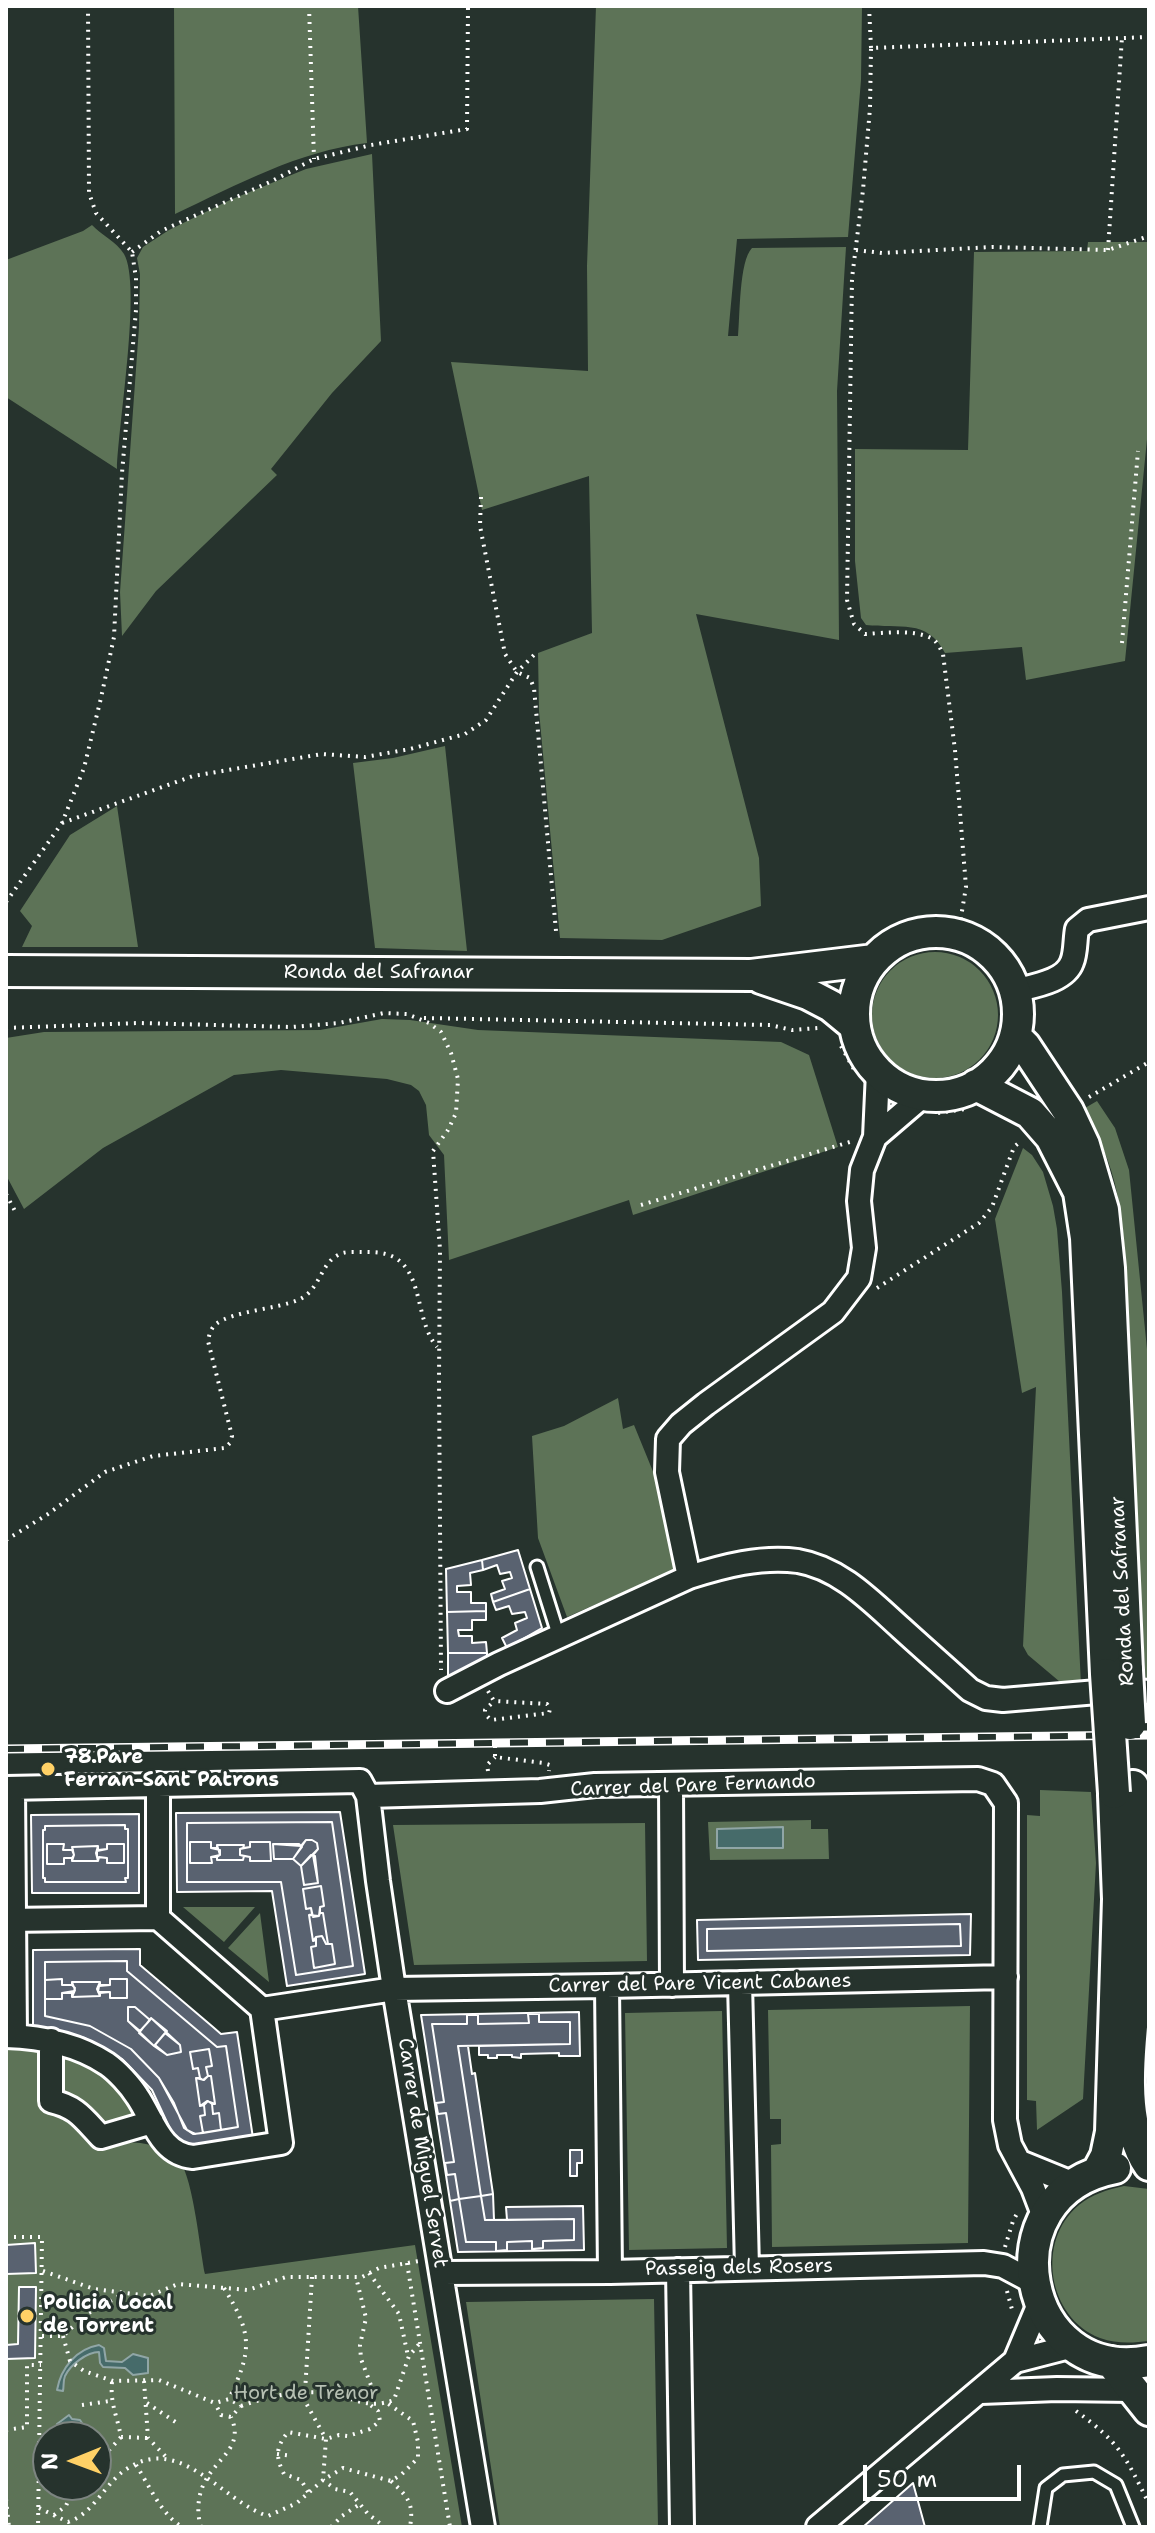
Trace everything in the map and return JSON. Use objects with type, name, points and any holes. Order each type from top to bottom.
[{"type":"street","points":[[1014,991],[1067,972],[1073,961],[1077,929],[1088,920],[1149,908]]},
{"type":"street","points":[[689,1577],[667,1472],[668,1439],[694,1414],[833,1312],[859,1278],[864,1248],[859,1201],[862,1170],[875,1137],[863,1051],[840,1029],[855,1002],[861,980],[874,960],[891,945],[912,935],[935,932],[958,935],[977,943],[994,956],[1006,972],[1014,991],[1017,1013],[1015,1036],[1006,1056],[973,1097],[951,1094],[928,1104],[875,1137]]},
{"type":"street","name":"Ronda del Safranar","points":[[6,971],[751,975],[874,960]]},
{"type":"street","name":"Ronda del Safranar","points":[[751,975],[808,994],[831,1006],[840,1029]]},
{"type":"street","name":"Ronda del Safranar","points":[[1015,1036],[1068,1111],[1084,1145],[1103,1210],[1109,1268],[1117,1672]]},
{"type":"street","points":[[869,1078],[907,1091],[928,1104]]},
{"type":"street","name":"Ronda del Safranar","points":[[973,1097],[1030,1113],[1051,1137],[1079,1192],[1086,1238],[1124,1789],[1142,1917],[1128,2094],[1133,2131],[1149,2167]]},
{"type":"street","points":[[447,1691],[689,1577],[764,1559],[800,1562],[841,1577],[970,1690],[986,1698],[1003,1700],[1121,1690],[1149,1692]]},
{"type":"street","name":"Carrer del Pare Fernando","points":[[10,1788],[158,1784],[540,1791],[595,1785],[978,1779],[993,1784],[1006,1803],[1006,1977]]},
{"type":"street","points":[[158,1784],[158,1918]]},
{"type":"street","points":[[671,1785],[672,1985]]},
{"type":"street","points":[[10,1788],[10,1920],[10,2036],[51,2040],[73,2047],[108,2065],[136,2094],[163,2142],[182,2156],[193,2157],[281,2143],[262,2009],[158,1918],[10,1920]]},
{"type":"street","name":"Carrer de Miguel Servet","points":[[364,1788],[483,2527]]},
{"type":"street","name":"Ronda del Safranar","points":[[1086,2178],[1106,2156],[1111,2132],[1124,1789]]},
{"type":"street","points":[[1006,1977],[1005,2120],[1010,2145],[1044,2217]]},
{"type":"street","name":"Carrer del Pare Vicent Cabanes","points":[[262,2009],[394,1989],[1006,1977]]},
{"type":"street","points":[[740,1983],[747,2268]]},
{"type":"street","points":[[607,1986],[610,2272]]},
{"type":"street","points":[[51,2040],[51,2101],[69,2105],[101,2137],[152,2122]]},
{"type":"street","points":[[1020,2162],[1086,2178]]},
{"type":"street","points":[[1149,2167],[1125,2166],[1086,2178],[1058,2197],[1037,2232],[1031,2260],[1036,2293],[1051,2324],[1073,2346],[1111,2362],[1135,2364],[1149,2361]]},
{"type":"street","name":"Passeig dels Rosers","points":[[441,2266],[610,2272],[984,2263],[1003,2266],[1036,2293]]},
{"type":"street","points":[[678,2270],[682,2527]]},
{"type":"street","points":[[1015,2361],[1036,2293]]},
{"type":"street","points":[[818,2527],[1015,2361],[1073,2346]]},
{"type":"street","points":[[1111,2362],[1140,2400]]},
{"type":"street","points":[[981,2392],[1057,2389],[1140,2400]]},
{"type":"lane","points":[[537,1567],[559,1637]]},
{"type":"lane","points":[[1040,2527],[1046,2488],[1063,2475],[1094,2472],[1116,2485],[1133,2527]]},
{"type":"path","points":[[6,902],[62,823],[84,768],[114,637],[122,473],[136,310],[132,252],[96,213],[89,193],[88,6]]},
{"type":"path","points":[[309,6],[314,159]]},
{"type":"path","points":[[132,252],[161,231],[314,159],[371,145],[467,129],[468,6]]},
{"type":"path","points":[[869,6],[870,108],[852,278],[847,600],[854,624],[865,634],[904,633],[931,638],[938,643],[943,654],[955,750],[966,887],[958,935]]},
{"type":"path","points":[[1108,250],[1122,37]]},
{"type":"path","points":[[871,48],[1149,37]]},
{"type":"path","points":[[856,250],[882,253],[992,247],[1108,250],[1149,236]]},
{"type":"path","points":[[1122,643],[1138,451]]},
{"type":"path","points":[[481,497],[480,526],[505,654],[517,672],[530,678],[534,688],[556,931]]},
{"type":"path","points":[[62,823],[193,776],[322,754],[365,757],[465,734],[486,720],[517,672],[536,653]]},
{"type":"path","points":[[6,1028],[138,1023],[292,1027],[339,1023],[384,1013],[407,1014],[441,1032],[458,1079],[456,1113],[433,1151],[440,1250],[441,1678],[447,1691]]},
{"type":"path","points":[[417,1018],[840,1029],[856,1073],[869,1078]]},
{"type":"path","points":[[1068,1111],[1149,1062]]},
{"type":"path","points":[[928,1104],[973,1097]]},
{"type":"path","points":[[848,1292],[861,1294],[880,1286],[979,1223],[992,1207],[1014,1147],[1043,1127]]},
{"type":"path","points":[[641,1205],[838,1143],[875,1137]]},
{"type":"path","points":[[6,1194],[16,1213]]},
{"type":"path","points":[[6,1540],[105,1472],[153,1456],[225,1448],[232,1436],[208,1341],[210,1331],[216,1324],[231,1318],[299,1300],[320,1279],[329,1261],[340,1253],[376,1252],[398,1260],[411,1273],[429,1338],[439,1349]]},
{"type":"path","points":[[478,1675],[494,1701]]},
{"type":"path","points":[[494,1701],[547,1704],[550,1709],[549,1713],[491,1720],[485,1710],[494,1701]]},
{"type":"path","points":[[494,1779],[487,1765],[495,1757]]},
{"type":"path","points":[[6,2237],[42,2237],[38,2527]]},
{"type":"path","points":[[43,2271],[94,2289],[149,2296],[178,2284],[248,2290],[286,2277],[356,2277],[379,2268],[407,2263],[441,2266]]},
{"type":"path","points":[[407,2263],[450,2527]]},
{"type":"path","points":[[369,2273],[399,2314],[409,2356]]},
{"type":"path","points":[[312,2277],[305,2392],[306,2403],[326,2439],[323,2480]]},
{"type":"path","points":[[356,2277],[366,2318],[360,2345],[361,2359],[372,2388],[369,2404]]},
{"type":"path","points":[[224,2288],[246,2334],[247,2352],[229,2399]]},
{"type":"path","points":[[42,2336],[63,2336],[85,2315],[125,2293]]},
{"type":"path","points":[[63,2336],[70,2361],[113,2381],[159,2380],[215,2403],[229,2399],[241,2406]]},
{"type":"path","points":[[231,2417],[241,2406],[276,2394],[305,2392],[344,2396],[369,2404],[387,2403],[394,2400],[409,2356],[420,2343]]},
{"type":"path","points":[[6,2430],[27,2427],[27,2365],[41,2365]]},
{"type":"path","points":[[113,2381],[110,2401],[116,2412],[121,2437]]},
{"type":"path","points":[[144,2381],[148,2438],[168,2459]]},
{"type":"path","points":[[82,2405],[110,2401]]},
{"type":"path","points":[[147,2403],[177,2423]]},
{"type":"path","points":[[215,2403],[221,2415],[231,2417]]},
{"type":"path","points":[[387,2403],[413,2421],[418,2442],[418,2458],[391,2481]]},
{"type":"path","points":[[309,2493],[301,2480],[284,2474],[278,2462],[277,2446],[288,2432],[326,2439],[370,2429],[380,2421],[378,2411],[369,2404]]},
{"type":"path","points":[[201,2527],[199,2498],[207,2478],[233,2445],[235,2427],[231,2417]]},
{"type":"path","points":[[121,2437],[148,2438]]},
{"type":"path","points":[[112,2447],[121,2437]]},
{"type":"path","points":[[277,2454],[292,2456]]},
{"type":"path","points":[[39,2508],[68,2522],[81,2518],[128,2468],[154,2459],[168,2459],[196,2470],[256,2512],[268,2516],[297,2503],[323,2480],[343,2468],[391,2481],[405,2494],[413,2510],[410,2527]]},
{"type":"path","points":[[136,2465],[174,2522],[182,2527]]},
{"type":"path","points":[[323,2480],[335,2489],[350,2492],[381,2527]]},
{"type":"path","points":[[6,2499],[9,2527]]},
{"type":"path","points":[[53,2516],[68,2501]]},
{"type":"path","points":[[331,2527],[360,2504]]},
{"type":"green space","points":[[174,6],[358,6],[367,143],[292,161],[175,214]]},
{"type":"green space","points":[[596,6],[862,6],[861,80],[848,237],[737,239],[728,336],[738,336],[742,277],[752,248],[846,247],[837,391],[839,640],[696,614],[759,858],[761,906],[662,940],[560,938],[539,711],[538,653],[592,633],[589,476],[482,510],[451,362],[588,371],[587,266]]},
{"type":"green space","points":[[372,154],[381,341],[332,393],[271,469],[277,475],[156,591],[122,636],[120,592],[139,327],[140,274],[137,258],[143,247],[169,230],[230,200],[306,169]]},
{"type":"green space","points":[[92,225],[121,249],[129,270],[130,324],[117,469],[6,397],[6,260]]},
{"type":"green space","points":[[1088,242],[1149,242],[1149,419],[1125,661],[1026,680],[1022,647],[945,653],[930,634],[921,630],[866,625],[861,618],[855,561],[855,449],[968,450],[974,252],[1087,251]]},
{"type":"green space","points":[[445,746],[467,951],[375,948],[353,763]]},
{"type":"green space","points":[[117,806],[138,947],[22,947],[32,926],[20,911],[70,835]]},
{"type":"green space","points":[[935,952],[959,957],[979,971],[993,991],[998,1015],[993,1039],[979,1059],[959,1073],[935,1078],[911,1073],[891,1059],[877,1039],[872,1015],[877,991],[891,971],[911,957]]},
{"type":"green space","points":[[382,1019],[478,1030],[781,1042],[809,1055],[838,1147],[633,1215],[629,1200],[449,1260],[444,1155],[429,1135],[426,1105],[419,1091],[411,1085],[387,1079],[281,1070],[234,1075],[103,1148],[24,1209],[6,1175],[6,1038],[44,1032],[320,1030]]},
{"type":"green space","points":[[1097,1101],[1115,1128],[1129,1170],[1149,1369],[1149,1680],[1146,1682],[1131,1447],[1124,1248],[1114,1182],[1104,1149],[1085,1108]]},
{"type":"green space","points":[[1023,1148],[1032,1155],[1043,1172],[1057,1229],[1081,1685],[1066,1687],[1028,1655],[1023,1646],[1036,1387],[1022,1393],[995,1219]]},
{"type":"green space","points":[[618,1398],[623,1429],[634,1425],[663,1496],[676,1569],[567,1617],[538,1538],[532,1436],[564,1426]]},
{"type":"green space","points":[[1040,1790],[1091,1792],[1096,1863],[1083,2099],[1037,2130],[1036,2101],[1027,2100],[1027,1815],[1040,1816]]},
{"type":"green space","points":[[811,1820],[811,1829],[828,1829],[829,1859],[710,1860],[708,1822]]},
{"type":"green space","points":[[645,1823],[647,1961],[414,1965],[393,1825]]},
{"type":"green space","points":[[183,1907],[255,1907],[224,1942]]},
{"type":"green space","points":[[260,1913],[269,1982],[228,1948]]},
{"type":"green space","points":[[970,2006],[968,2243],[772,2247],[771,2145],[781,2144],[781,2119],[770,2119],[768,2010]]},
{"type":"green space","points":[[722,2011],[727,2248],[629,2250],[625,2013]]},
{"type":"green space","name":"Hort de Trènor","points":[[38,2038],[40,2105],[65,2113],[77,2123],[93,2145],[126,2142],[149,2144],[178,2159],[192,2196],[205,2274],[415,2245],[462,2527],[6,2527],[6,2039]]},
{"type":"green space","points":[[60,2054],[106,2078],[144,2116],[104,2127],[60,2094]]},
{"type":"green space","points":[[1124,2186],[1149,2189],[1149,2341],[1131,2343],[1100,2338],[1082,2328],[1069,2314],[1059,2297],[1053,2258],[1056,2238],[1065,2220],[1079,2205],[1089,2198]]},
{"type":"green space","points":[[654,2299],[658,2527],[500,2527],[466,2302]]},
{"type":"water","points":[[783,1827],[783,1848],[717,1848],[717,1829]]},
{"type":"water","points":[[99,2345],[104,2348],[106,2361],[122,2362],[133,2354],[148,2358],[148,2373],[133,2375],[125,2368],[103,2367],[99,2352],[79,2360],[65,2376],[63,2391],[57,2390],[62,2374],[71,2361],[83,2351]]},
{"type":"water","points":[[69,2415],[81,2421],[61,2421]]},
{"type":"building","points":[[518,1550],[530,1589],[493,1602],[491,1594],[505,1589],[502,1581],[512,1578],[510,1572],[500,1574],[497,1565],[483,1570],[482,1560]]},
{"type":"building","points":[[482,1560],[483,1570],[470,1573],[471,1585],[457,1586],[457,1592],[471,1592],[471,1603],[486,1603],[486,1611],[447,1612],[446,1569]]},
{"type":"building","points":[[530,1589],[542,1628],[507,1648],[502,1638],[517,1630],[515,1623],[527,1618],[525,1612],[512,1614],[509,1606],[496,1610],[493,1602]]},
{"type":"building","points":[[486,1611],[486,1620],[472,1620],[472,1630],[458,1630],[459,1636],[472,1636],[472,1643],[486,1642],[487,1653],[448,1653],[447,1612]]},
{"type":"building","points":[[448,1653],[487,1653],[487,1659],[448,1680]]},
{"type":"building","points":[[340,1812],[365,1974],[287,1986],[272,1891],[177,1892],[176,1813]],"holes":[[[332,1822],[353,1966],[296,1975],[281,1882],[187,1882],[187,1823]]]},
{"type":"building","points":[[139,1814],[139,1893],[32,1893],[31,1815]],"holes":[[[125,1825],[128,1829],[126,1882],[45,1882],[45,1826]]]},
{"type":"building","points":[[332,1822],[353,1966],[296,1975],[281,1882],[187,1882],[187,1823]],"holes":[[[306,1840],[317,1843],[318,1849],[313,1855],[318,1883],[304,1885],[301,1866],[293,1859],[274,1859],[273,1844],[301,1846]],[[190,1842],[211,1842],[211,1848],[217,1848],[217,1845],[244,1845],[243,1848],[250,1847],[250,1842],[270,1842],[271,1861],[250,1861],[250,1857],[244,1856],[243,1860],[217,1860],[217,1857],[211,1857],[212,1863],[190,1863]],[[321,1886],[324,1906],[320,1907],[320,1913],[323,1913],[335,1964],[314,1968],[311,1947],[316,1946],[316,1940],[313,1941],[309,1915],[312,1914],[311,1908],[306,1909],[303,1889]]]},
{"type":"building","points":[[125,1825],[128,1829],[126,1882],[45,1882],[45,1826]],"holes":[[[47,1844],[64,1844],[63,1850],[98,1846],[98,1850],[107,1849],[107,1844],[124,1844],[124,1863],[107,1863],[107,1858],[99,1857],[98,1861],[64,1858],[64,1864],[47,1864]]]},
{"type":"building","points":[[306,1840],[317,1843],[318,1849],[301,1866],[293,1859]]},
{"type":"building","points":[[190,1842],[211,1842],[211,1848],[220,1850],[220,1855],[211,1857],[212,1863],[190,1863]]},
{"type":"building","points":[[250,1842],[270,1842],[271,1861],[250,1861],[250,1857],[240,1855],[240,1849],[250,1847]]},
{"type":"building","points":[[47,1844],[64,1844],[63,1850],[72,1850],[74,1855],[64,1858],[64,1864],[47,1864]]},
{"type":"building","points":[[107,1844],[124,1844],[124,1863],[107,1863],[107,1858],[97,1857],[97,1851],[107,1849]]},
{"type":"building","points":[[273,1844],[299,1844],[302,1847],[293,1859],[274,1859]]},
{"type":"building","points":[[217,1845],[244,1845],[240,1849],[243,1860],[217,1860],[220,1855]]},
{"type":"building","points":[[98,1846],[98,1861],[72,1861],[72,1847]]},
{"type":"building","points":[[311,1855],[315,1856],[318,1883],[304,1885],[301,1866]]},
{"type":"building","points":[[321,1886],[324,1906],[320,1907],[319,1916],[313,1917],[311,1908],[306,1909],[303,1889]]},
{"type":"building","points":[[323,1913],[328,1944],[322,1936],[313,1941],[309,1915],[319,1916]]},
{"type":"building","points":[[971,1914],[970,1955],[698,1960],[697,1920]],"holes":[[[960,1924],[961,1946],[707,1951],[707,1929]]]},
{"type":"building","points":[[960,1924],[961,1946],[707,1951],[707,1929]]},
{"type":"building","points":[[322,1936],[326,1944],[332,1944],[335,1964],[314,1968],[311,1947],[316,1946],[316,1937]]},
{"type":"building","points":[[140,1949],[140,1965],[221,2034],[237,2032],[253,2138],[195,2147],[182,2142],[172,2133],[152,2090],[122,2059],[85,2038],[33,2028],[33,1950]],"holes":[[[127,1961],[127,1971],[217,2047],[226,2046],[238,2127],[195,2134],[187,2130],[159,2078],[131,2049],[90,2026],[45,2016],[45,1962]]]},
{"type":"building","points":[[127,1961],[127,1971],[217,2047],[226,2046],[238,2127],[221,2130],[219,2113],[213,2114],[212,2104],[215,2104],[211,2076],[208,2076],[206,2067],[212,2066],[209,2049],[190,2052],[193,2069],[198,2068],[200,2078],[196,2078],[200,2106],[204,2105],[205,2115],[200,2116],[203,2133],[193,2134],[184,2128],[159,2078],[131,2049],[90,2026],[45,2016],[45,1999],[62,1999],[62,1993],[72,1993],[72,1997],[100,1996],[100,1993],[110,1992],[110,1998],[127,1998],[127,1979],[110,1979],[110,1985],[72,1982],[72,1985],[62,1985],[62,1979],[45,1980],[45,1962]],"holes":[[[128,2007],[135,2007],[180,2045],[181,2052],[167,2055],[128,2021]]]},
{"type":"building","points":[[62,1979],[62,1985],[72,1985],[74,1991],[62,1993],[62,1999],[45,1999],[45,1980]]},
{"type":"building","points":[[110,1979],[127,1979],[127,1998],[110,1998],[110,1992],[98,1992],[99,1986],[110,1985]]},
{"type":"building","points":[[72,1982],[100,1982],[97,1989],[100,1996],[72,1997],[75,1990]]},
{"type":"building","points":[[128,2007],[135,2007],[150,2020],[140,2031],[128,2021]]},
{"type":"building","points":[[579,2012],[580,2056],[559,2056],[559,2053],[488,2058],[488,2055],[479,2055],[479,2046],[570,2044],[570,2022],[539,2022],[539,2014],[528,2014],[529,2023],[478,2024],[478,2015],[467,2015],[467,2024],[432,2024],[444,2102],[436,2103],[438,2114],[446,2113],[454,2162],[445,2163],[447,2175],[455,2174],[459,2199],[450,2201],[421,2015]]},
{"type":"building","points":[[528,2014],[539,2014],[539,2022],[570,2022],[570,2044],[458,2046],[481,2196],[459,2199],[455,2174],[447,2175],[445,2163],[454,2162],[446,2113],[438,2114],[436,2103],[444,2102],[432,2024],[467,2024],[467,2015],[478,2015],[478,2024],[529,2023]]},
{"type":"building","points":[[151,2018],[167,2031],[154,2046],[139,2033]]},
{"type":"building","points":[[165,2033],[180,2045],[181,2052],[167,2055],[155,2045]]},
{"type":"building","points":[[458,2046],[468,2046],[472,2074],[475,2073],[493,2194],[481,2196]]},
{"type":"building","points":[[209,2049],[212,2066],[206,2067],[208,2076],[203,2080],[198,2068],[193,2069],[190,2052]]},
{"type":"building","points":[[211,2076],[215,2104],[207,2101],[200,2106],[196,2078],[204,2080]]},
{"type":"building","points":[[208,2101],[212,2104],[213,2114],[219,2113],[221,2130],[203,2133],[200,2116],[205,2115],[204,2105]]},
{"type":"building","points":[[570,2150],[582,2150],[582,2163],[577,2163],[577,2176],[570,2176]]},
{"type":"building","points":[[493,2194],[494,2220],[485,2220],[481,2196]]},
{"type":"building","points":[[481,2196],[485,2220],[574,2219],[574,2240],[543,2241],[543,2248],[532,2249],[532,2241],[507,2242],[507,2250],[496,2251],[496,2242],[466,2242],[459,2199]]},
{"type":"building","points":[[459,2199],[466,2242],[496,2242],[496,2251],[507,2250],[507,2242],[532,2241],[532,2249],[543,2248],[543,2241],[574,2240],[574,2219],[507,2220],[506,2207],[583,2206],[584,2250],[458,2252],[450,2201]]},
{"type":"building","points":[[35,2243],[36,2273],[6,2274],[6,2245]]},
{"type":"building","name":"Policia Local de Torrent","points":[[19,2287],[36,2287],[35,2358],[6,2359],[6,2345],[18,2344]]},
{"type":"building","points":[[913,2483],[925,2527],[863,2527]]},
{"type":"railway","points":[[6,1749],[1149,1735]]},
{"type":"place","name":"78.Pare Ferran-Sant Patrons","points":[[48,1769]]},
{"type":"place","name":"Policia Local de Torrent","points":[[27,2316]]}]
